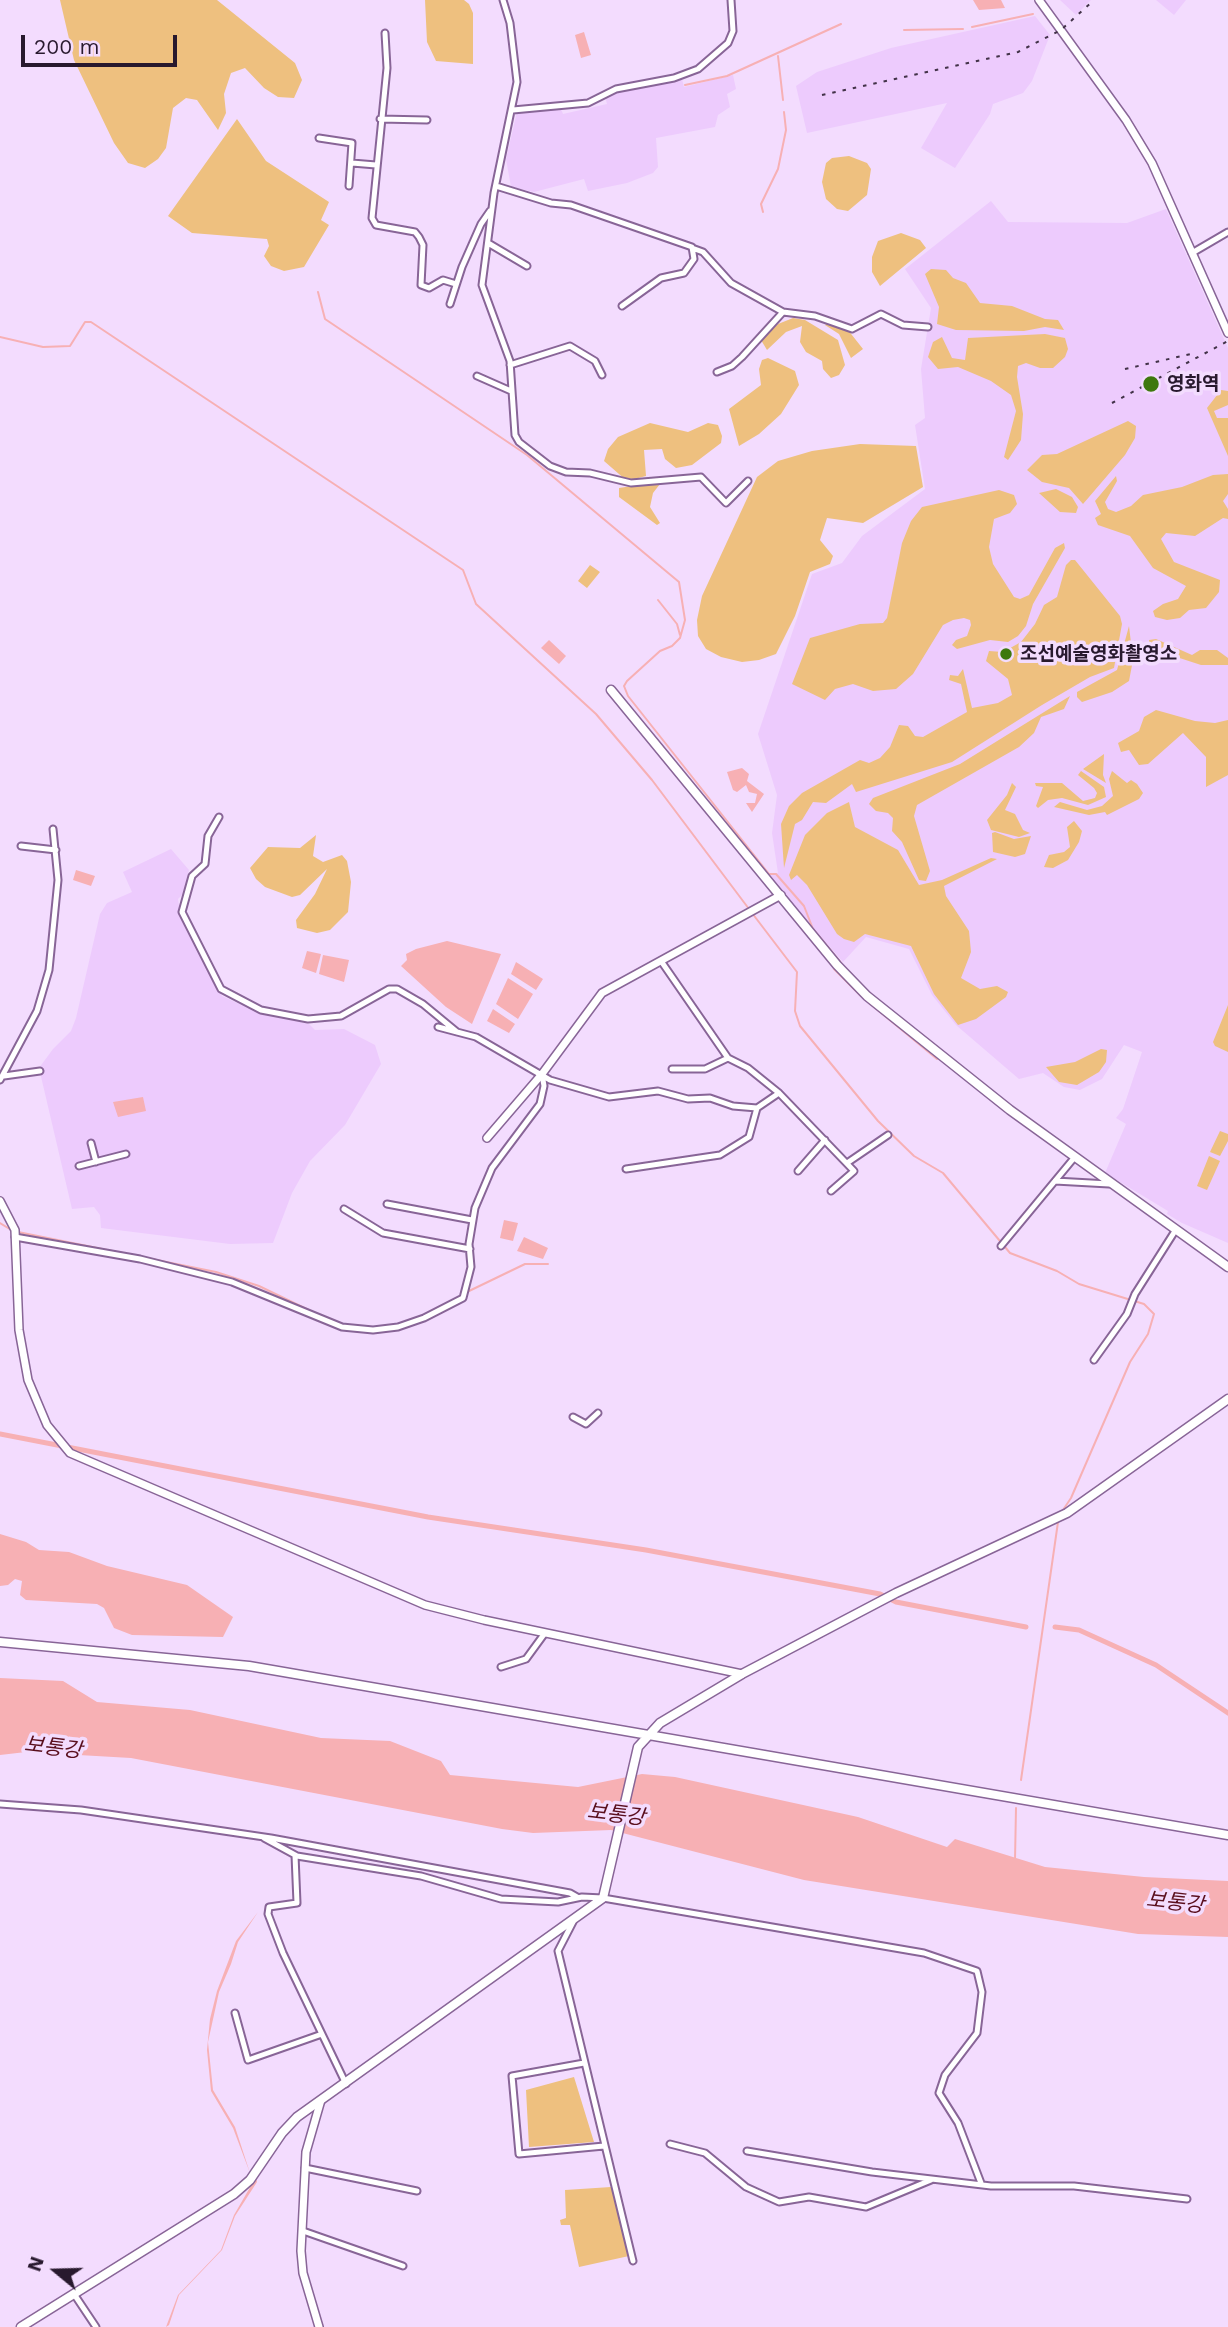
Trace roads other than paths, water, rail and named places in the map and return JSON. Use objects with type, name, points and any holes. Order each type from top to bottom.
[{"type":"main road","points":[[611,690],[837,965],[867,996],[1108,1184],[1228,1268]]},
{"type":"main road","points":[[21,2327],[241,2189],[287,2126],[603,1898],[638,1747],[646,1735],[660,1723],[742,1674],[896,1593],[1067,1513],[1228,1399]]},
{"type":"main road","points":[[0,1642],[208,1660],[1228,1835]]},
{"type":"street","points":[[503,0],[510,23],[517,82],[492,208],[482,285],[510,365],[514,435],[529,451],[557,470],[590,473],[631,483],[701,477],[726,503],[748,481]]},
{"type":"street","points":[[513,110],[588,103],[616,89],[674,78],[698,69],[728,43],[733,31],[731,0]]},
{"type":"street","points":[[1039,0],[1133,130],[1152,163],[1228,333]]},
{"type":"street","points":[[385,33],[387,68],[380,119],[373,222],[415,232],[419,237],[423,245],[421,285],[429,288],[443,280],[456,284]]},
{"type":"street","points":[[380,119],[427,120]]},
{"type":"street","points":[[319,138],[352,143],[349,186]]},
{"type":"street","points":[[352,163],[376,165]]},
{"type":"street","points":[[496,186],[570,205],[681,241],[703,252],[731,284],[783,312],[815,316],[852,329],[881,314],[903,325],[928,327]]},
{"type":"street","points":[[450,304],[481,223],[492,208]]},
{"type":"street","points":[[1192,253],[1228,232]]},
{"type":"street","points":[[488,243],[527,266]]},
{"type":"street","points":[[622,306],[662,278],[684,273],[694,259],[692,248]]},
{"type":"street","points":[[717,372],[732,366],[742,357],[783,312]]},
{"type":"street","points":[[510,365],[570,346],[595,361],[602,375]]},
{"type":"street","points":[[477,376],[511,391]]},
{"type":"street","points":[[219,817],[208,836],[205,864],[192,876],[182,912],[221,989],[261,1010],[308,1019],[341,1016],[389,989],[397,989],[424,1004],[457,1032]]},
{"type":"street","points":[[2,1078],[37,1011],[48,970],[57,909],[54,829]]},
{"type":"street","points":[[20,846],[56,850]]},
{"type":"street","points":[[487,1138],[541,1074],[602,993],[781,895]]},
{"type":"street","points":[[661,961],[728,1058],[748,1068],[779,1093],[854,1171],[831,1191]]},
{"type":"street","points":[[438,1027],[477,1037],[550,1080],[609,1097],[658,1091],[688,1099],[710,1098],[733,1106],[757,1108],[779,1093]]},
{"type":"street","points":[[672,1069],[705,1069],[728,1058]]},
{"type":"street","points":[[2,1078],[40,1071]]},
{"type":"street","points":[[15,1234],[140,1259],[232,1282],[337,1325],[360,1329],[398,1326],[424,1318],[463,1298],[471,1267],[472,1220],[492,1168],[540,1104],[544,1086],[541,1074]]},
{"type":"street","points":[[626,1170],[720,1155],[749,1137],[757,1108]]},
{"type":"street","points":[[847,1163],[888,1135]]},
{"type":"street","points":[[798,1171],[825,1140]]},
{"type":"street","points":[[91,1143],[96,1162]]},
{"type":"street","points":[[79,1166],[126,1154]]},
{"type":"street","points":[[1001,1246],[1074,1158]]},
{"type":"street","points":[[1055,1181],[1108,1184]]},
{"type":"street","points":[[0,1201],[15,1234],[19,1330],[28,1380],[47,1425],[65,1446],[80,1458],[425,1605],[742,1674]]},
{"type":"street","points":[[387,1204],[472,1220]]},
{"type":"street","points":[[344,1209],[383,1233],[470,1249]]},
{"type":"street","points":[[1094,1360],[1175,1231]]},
{"type":"street","points":[[573,1416],[586,1424],[598,1413]]},
{"type":"street","points":[[500,1667],[526,1659],[545,1633]]},
{"type":"street","points":[[0,1804],[81,1810],[264,1838],[570,1893],[577,1898]]},
{"type":"street","points":[[264,1838],[295,1855],[421,1876],[507,1900],[558,1902],[577,1898],[603,1898],[923,1953],[976,1971],[982,1986],[977,2033],[945,2075],[939,2093],[958,2123],[981,2183]]},
{"type":"street","points":[[295,1855],[297,1903],[269,1907],[268,1914],[346,2084]]},
{"type":"street","points":[[573,1922],[558,1951],[633,2261]]},
{"type":"street","points":[[234,2013],[248,2060],[322,2034]]},
{"type":"street","points":[[584,2063],[512,2076],[519,2154],[604,2146]]},
{"type":"street","points":[[319,2327],[302,2267],[306,2152],[321,2100]]},
{"type":"street","points":[[670,2144],[705,2153],[746,2187],[779,2202],[809,2197],[866,2207],[934,2179]]},
{"type":"street","points":[[747,2151],[996,2186],[1074,2186],[1187,2199]]},
{"type":"street","points":[[305,2168],[416,2191]]},
{"type":"street","points":[[303,2231],[403,2266]]},
{"type":"street","points":[[74,2294],[96,2327]]},
{"type":"water","points":[[973,0],[1001,0],[1005,8],[979,10]]},
{"type":"water","points":[[584,32],[591,55],[581,58],[575,35]]},
{"type":"water","points":[[549,640],[566,656],[559,664],[541,648]]},
{"type":"water","points":[[742,768],[749,774],[747,781],[764,794],[752,812],[746,803],[755,803],[757,794],[749,792],[746,785],[737,792],[733,790],[727,772]]},
{"type":"water","points":[[76,870],[95,876],[91,886],[73,880]]},
{"type":"water","points":[[447,941],[501,954],[472,1024],[446,1007],[401,966],[407,960],[406,954]]},
{"type":"water","points":[[307,951],[321,954],[316,973],[302,968]]},
{"type":"water","points":[[323,955],[349,960],[344,982],[319,974]]},
{"type":"water","points":[[516,962],[543,979],[536,990],[511,974]]},
{"type":"water","points":[[508,978],[533,994],[518,1019],[496,1004]]},
{"type":"water","points":[[493,1009],[515,1024],[509,1033],[487,1021]]},
{"type":"water","points":[[143,1097],[146,1111],[118,1117],[113,1102]]},
{"type":"water","points":[[504,1220],[518,1223],[513,1241],[500,1238]]},
{"type":"water","points":[[524,1237],[548,1248],[543,1259],[517,1251]]},
{"type":"water","points":[[0,1534],[26,1542],[39,1550],[69,1552],[107,1566],[187,1585],[233,1617],[223,1637],[132,1635],[114,1628],[104,1608],[97,1604],[26,1600],[20,1595],[22,1581],[15,1579],[8,1585],[0,1586]]},
{"type":"water","name":"보통강","points":[[0,1678],[63,1681],[97,1702],[190,1710],[321,1738],[390,1741],[441,1761],[450,1775],[578,1787],[642,1774],[675,1777],[858,1817],[947,1847],[955,1839],[1045,1867],[1144,1877],[1228,1881],[1228,1937],[1138,1934],[804,1880],[611,1830],[533,1833],[502,1829],[131,1758],[26,1752],[0,1755]]},
{"type":"water","points":[[258,1912],[238,1942],[219,1992],[208,2042],[213,2090],[235,2127],[250,2173],[233,2128],[211,2091],[207,2050],[210,2019],[217,1991],[236,1941]]},
{"type":"water","points":[[256,2177],[257,2182],[235,2216],[222,2250],[179,2295],[166,2327],[178,2295],[221,2250],[234,2215]]},
{"type":"waterway","points":[[972,27],[1033,14]]},
{"type":"waterway","points":[[685,85],[727,76],[841,24]]},
{"type":"waterway","points":[[904,30],[963,29]]},
{"type":"waterway","points":[[778,56],[783,100]]},
{"type":"waterway","points":[[763,212],[761,204],[778,169],[786,130],[784,112]]},
{"type":"waterway","points":[[318,292],[325,319],[527,455],[679,582],[685,620],[680,638],[672,646],[660,651],[627,681],[624,686],[628,696],[769,874],[776,874],[804,906],[813,929],[841,963]]},
{"type":"waterway","points":[[0,337],[43,347],[70,346],[85,322],[91,322],[463,570],[476,604],[596,714],[652,780],[749,909]]},
{"type":"waterway","points":[[658,600],[677,624],[680,635]]},
{"type":"waterway","points":[[752,913],[797,972],[795,1011],[800,1026],[878,1121],[914,1156],[943,1173],[1010,1253],[1057,1271],[1079,1284],[1144,1304],[1154,1314],[1148,1334],[1130,1362],[1071,1498],[1061,1513]]},
{"type":"waterway","points":[[834,969],[861,996]]},
{"type":"waterway","points":[[868,1002],[937,1059]]},
{"type":"waterway","points":[[0,1223],[13,1231]]},
{"type":"waterway","points":[[18,1232],[216,1272],[259,1286],[319,1315]]},
{"type":"waterway","points":[[467,1292],[525,1264],[548,1264]]},
{"type":"waterway","points":[[0,1434],[428,1517],[646,1550],[880,1594],[896,1602],[1026,1627]]},
{"type":"waterway","points":[[1021,1780],[1058,1522]]},
{"type":"waterway","points":[[1055,1627],[1079,1630],[1156,1665],[1228,1713]]},
{"type":"waterway","points":[[1015,1860],[1016,1808]]},
{"type":"railway","points":[[822,95],[1018,52],[1061,30],[1094,0]]},
{"type":"railway","points":[[1112,403],[1228,341]]},
{"type":"railway","points":[[1125,369],[1195,353]]},
{"type":"place","name":"영화역","points":[[1151,384]]},
{"type":"place","name":"조선예술영화촬영소","points":[[1006,654]]}]
